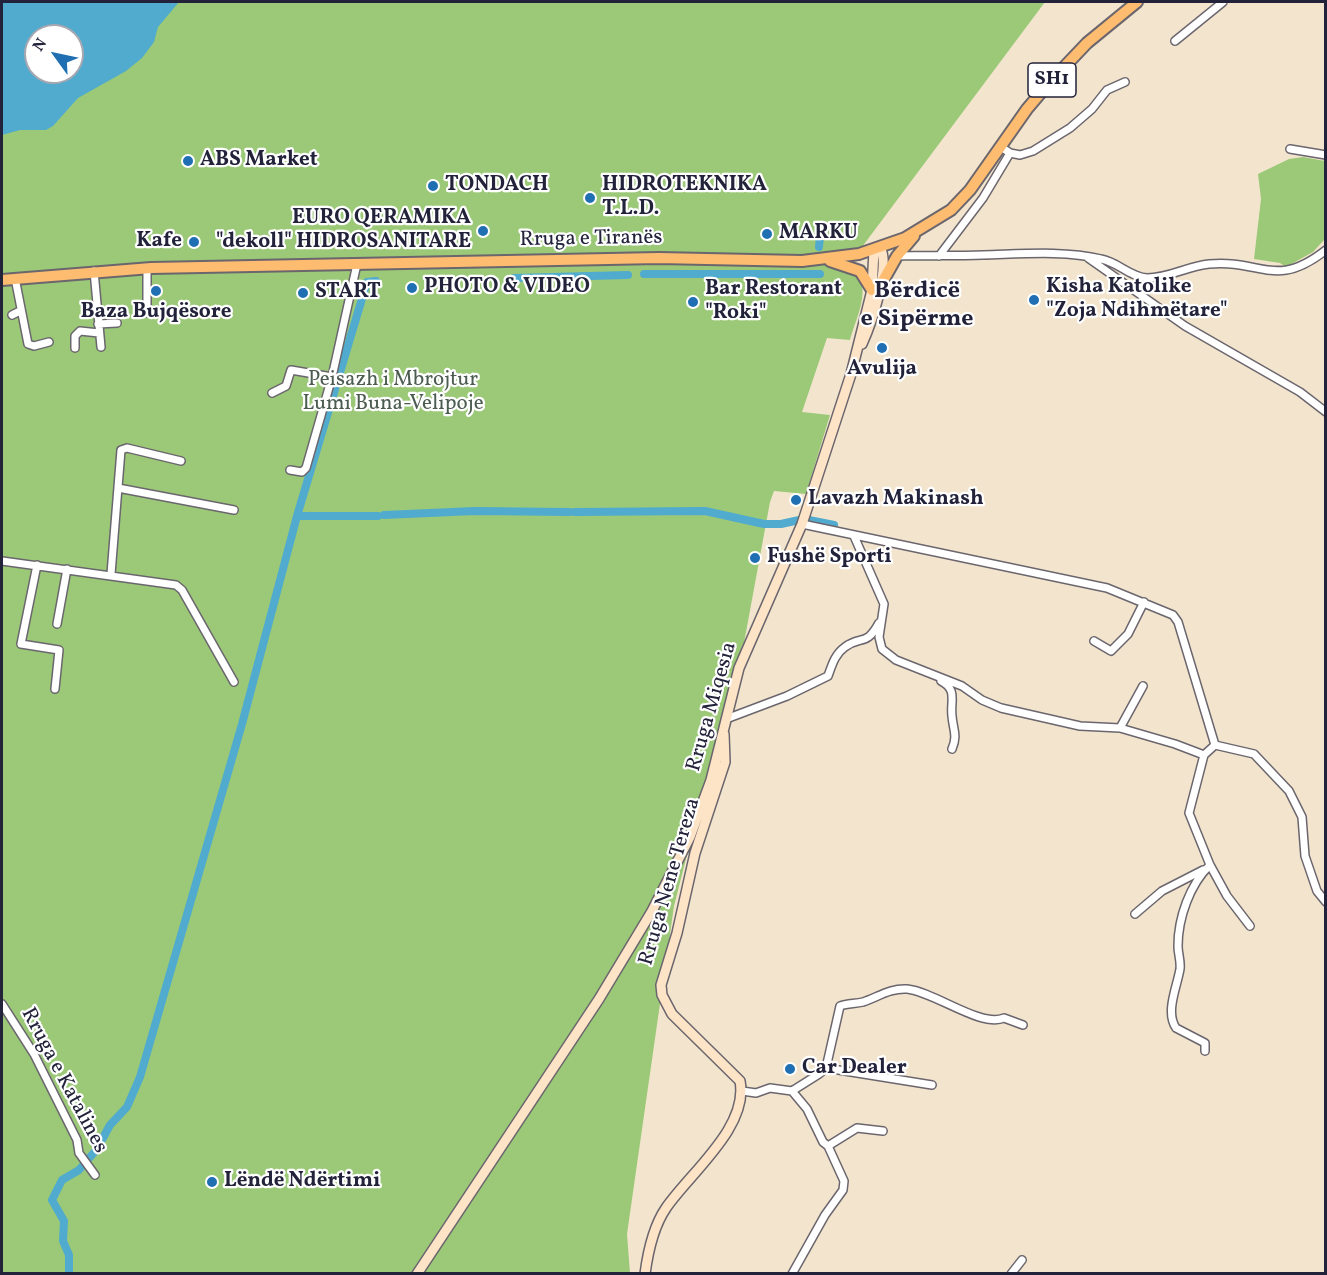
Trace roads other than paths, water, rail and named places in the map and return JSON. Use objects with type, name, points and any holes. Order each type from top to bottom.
[{"type":"main road","name":"SH1","points":[[824,259],[877,248],[920,231],[951,210],[1006,150],[1049,83],[1087,43],[1137,2]]},
{"type":"main road","points":[[824,259],[856,268],[876,289],[897,256],[920,231]]},
{"type":"main road","name":"Rruga Miqesia","points":[[417,1274],[633,943],[680,857],[705,797],[745,651],[808,508],[876,289],[877,248]]},
{"type":"main road","name":"Rruga e Tiranës","points":[[2,280],[147,268],[659,258],[824,259]]},
{"type":"main road","name":"Rruga Nene Tereza","points":[[723,730],[726,743],[725,762],[695,853],[677,933],[661,986],[662,995],[672,1014],[734,1072],[740,1081],[742,1091]]},
{"type":"main road","points":[[645,1274],[658,1223],[737,1118],[742,1091]]},
{"type":"street","points":[[1174,41],[1223,2]]},
{"type":"street","points":[[939,256],[983,198],[1006,150],[1026,154],[1058,137],[1092,109],[1107,90],[1125,82]]},
{"type":"street","points":[[1290,149],[1326,155]]},
{"type":"street","points":[[897,256],[1024,253],[1102,259],[1134,275],[1155,277],[1209,264],[1227,263],[1282,272],[1308,264],[1326,250]]},
{"type":"street","points":[[1088,258],[1185,326],[1300,392],[1326,412]]},
{"type":"street","points":[[290,470],[302,472],[306,468],[332,377],[357,264]]},
{"type":"street","points":[[147,268],[147,313]]},
{"type":"street","points":[[94,271],[100,347]]},
{"type":"street","points":[[15,278],[28,344],[34,346],[49,342]]},
{"type":"street","points":[[12,315],[20,312]]},
{"type":"street","points":[[98,324],[117,322]]},
{"type":"street","points":[[75,348],[75,336],[80,332],[99,333]]},
{"type":"street","points":[[272,393],[286,386],[291,370],[332,377]]},
{"type":"street","points":[[111,574],[121,450],[124,448],[181,460]]},
{"type":"street","points":[[118,488],[234,510]]},
{"type":"street","points":[[803,522],[854,536],[1107,588],[1173,615],[1178,622],[1215,745]]},
{"type":"street","points":[[854,536],[884,604],[879,637],[882,649],[896,660],[962,686],[982,700],[1001,708],[1080,726],[1120,728],[1175,744],[1203,756]]},
{"type":"street","points":[[2,561],[111,574],[176,585],[182,590],[234,682]]},
{"type":"street","points":[[38,565],[21,644],[59,650],[55,689]]},
{"type":"street","points":[[57,624],[67,569]]},
{"type":"street","points":[[1094,641],[1111,651],[1128,634],[1144,603]]},
{"type":"street","points":[[726,719],[787,696],[828,676],[836,657],[846,646],[868,639],[880,620]]},
{"type":"street","points":[[929,673],[952,690],[952,718],[957,733],[952,749]]},
{"type":"street","points":[[1120,728],[1143,686]]},
{"type":"street","points":[[1215,745],[1203,756],[1188,807],[1208,866],[1250,926]]},
{"type":"street","points":[[1215,745],[1254,754],[1289,791],[1302,818],[1305,856],[1317,891],[1326,903]]},
{"type":"street","points":[[1135,914],[1162,891],[1208,866]]},
{"type":"street","points":[[1205,1051],[1205,1043],[1176,1028],[1170,1013],[1181,962],[1178,948],[1182,915],[1208,866]]},
{"type":"street","points":[[742,1091],[756,1094],[770,1088],[792,1091],[809,1082],[826,1068],[836,1011],[840,1006],[868,1000],[890,990],[924,992],[984,1018],[998,1020],[1005,1018],[1023,1025]]},
{"type":"street","name":"Rruga e Katalines","points":[[2,1004],[37,1059],[76,1140],[79,1153],[95,1175]]},
{"type":"street","points":[[826,1068],[932,1085]]},
{"type":"street","points":[[792,1091],[807,1109],[844,1181],[843,1190],[825,1215],[792,1274]]},
{"type":"street","points":[[828,1146],[857,1128],[883,1131]]},
{"type":"street","points":[[1011,1274],[1022,1260]]},
{"type":"water","points":[[2,2],[179,2],[158,27],[154,42],[142,58],[126,71],[78,98],[53,126],[46,130],[20,130],[2,135]]},
{"type":"waterway","points":[[819,247],[820,236]]},
{"type":"waterway","points":[[644,274],[820,274]]},
{"type":"waterway","points":[[514,278],[628,275]]},
{"type":"waterway","points":[[69,1274],[69,1255],[63,1241],[64,1221],[52,1200],[62,1180],[79,1170],[97,1149],[110,1125],[127,1107],[140,1077],[242,724],[297,516],[367,282],[376,281]]},
{"type":"waterway","points":[[384,515],[475,511],[569,512]]},
{"type":"waterway","points":[[574,512],[705,511],[764,524],[781,524],[804,519],[834,525]]},
{"type":"waterway","points":[[297,516],[378,516]]},
{"type":"place","name":"ABS Market","points":[[188,161]]},
{"type":"place","name":"TONDACH","points":[[433,186]]},
{"type":"place","name":"HIDROTEKNIKA T.L.D.","points":[[590,198]]},
{"type":"place","name":"EURO QERAMIKA \"dekoll\" HIDROSANITARE","points":[[483,231]]},
{"type":"place","name":"MARKU","points":[[767,234]]},
{"type":"place","name":"Kafe","points":[[194,242]]},
{"type":"place","name":"PHOTO & VIDEO","points":[[412,288]]},
{"type":"place","name":"Baza Bujqësore","points":[[156,291]]},
{"type":"place","name":"START","points":[[303,293]]},
{"type":"place","name":"Kisha Katolike \"Zoja Ndihmëtare\"","points":[[1034,300]]},
{"type":"place","name":"Bar Restorant \"Roki\"","points":[[693,302]]},
{"type":"place","name":"Avulija","points":[[882,348]]},
{"type":"place","name":"Lavazh Makinash","points":[[796,500]]},
{"type":"place","name":"Fushë Sporti","points":[[755,558]]},
{"type":"place","name":"Car Dealer","points":[[790,1069]]},
{"type":"place","name":"Lëndë Ndërtimi","points":[[212,1182]]},
{"type":"district","name":"Bërdicë e Sipërme","points":[[917,307]]},
{"type":"park label","name":"Peisazh i Mbrojtur Lumi Buna-Velipoje","points":[[393,393]]}]
